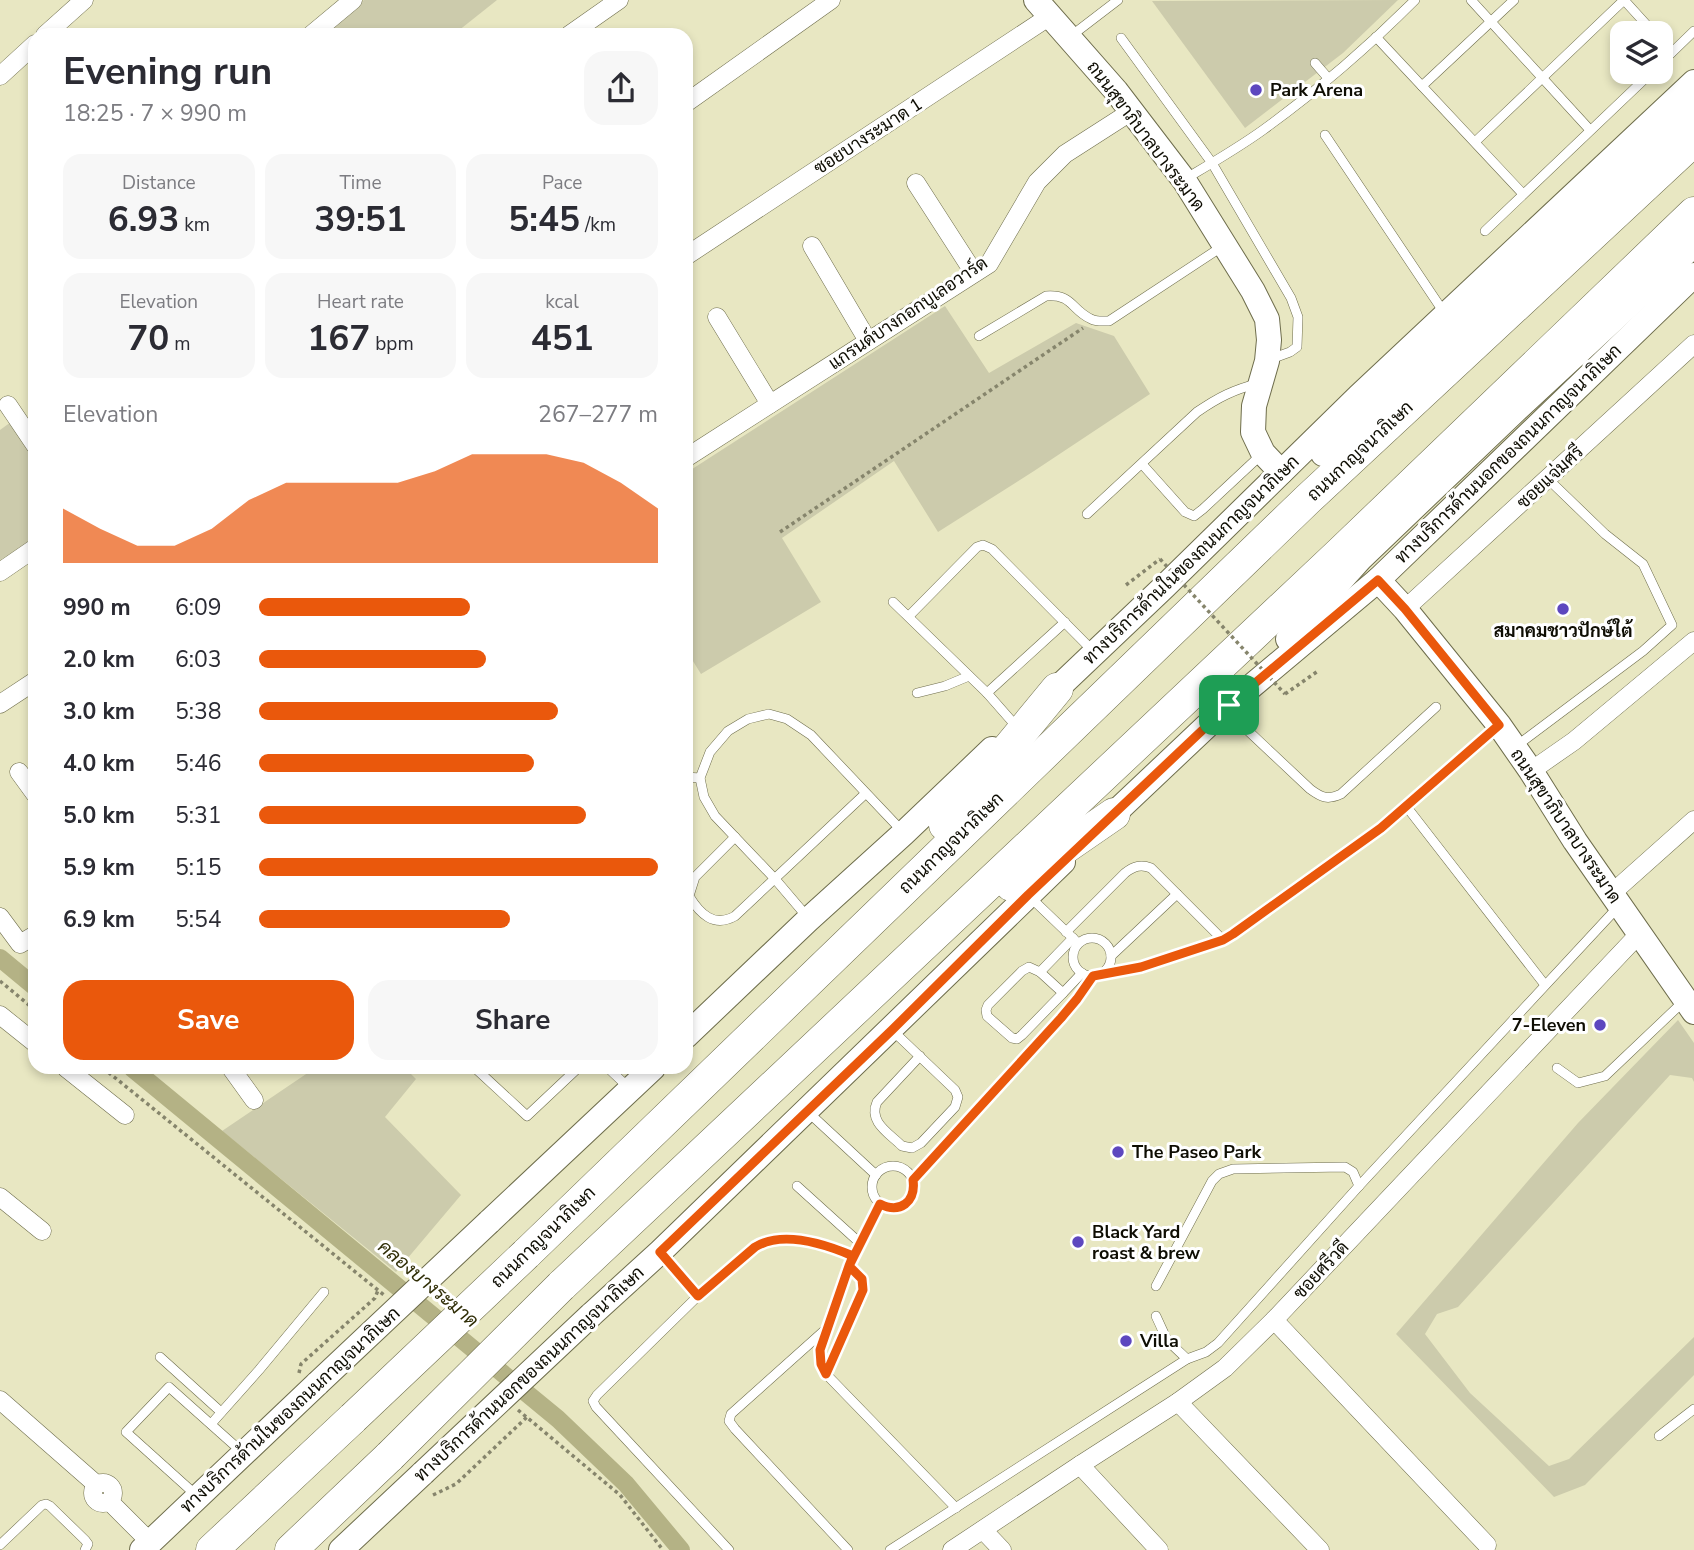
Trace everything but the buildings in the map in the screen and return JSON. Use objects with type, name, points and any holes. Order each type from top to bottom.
[{"type":"highway","name":"ถนนกาญจนาภิเษก","points":[[212,1550],[526,1254],[1308,499],[1694,141]]},
{"type":"highway","points":[[291,1550],[561,1286],[1340,553],[1694,213]]},
{"type":"highway","points":[[848,942],[1057,689]]},
{"type":"highway","points":[[928,942],[1114,814]]},
{"type":"main road","name":"ถนนสุขาภิบาลบางระมาด","points":[[1043,8],[1132,111],[1184,180],[1253,291],[1267,319],[1269,340],[1254,406],[1253,432],[1263,453],[1281,472]]},
{"type":"main road","name":"ทางบริการด้านในของถนนกาญจนาภิเษก","points":[[693,1023],[904,833],[1057,689],[1359,396],[1448,326],[1694,82]]},
{"type":"main road","points":[[1164,587],[1293,482],[1448,326],[1694,108]]},
{"type":"main road","points":[[1227,707],[1361,558],[1694,244]]},
{"type":"main road","name":"ทางบริการด้านนอกของถนนกาญจนาภิเษก","points":[[341,1550],[660,1252],[892,1030],[1028,895],[1227,707],[1378,580],[1694,275]]},
{"type":"main road","name":"ถนนสุขาภิบาลบางระมาด","points":[[1378,580],[1405,609],[1499,725],[1615,900],[1690,1006]]},
{"type":"main road","name":"ทางบริการด้านในของถนนกาญจนาภิเษก","points":[[146,1546],[244,1454],[308,1379],[489,1222],[646,1074]]},
{"type":"street","points":[[53,28],[84,0]]},
{"type":"street","points":[[319,28],[353,0]]},
{"type":"street","points":[[579,28],[619,0]]},
{"type":"street","points":[[693,98],[831,0]]},
{"type":"street","name":"ซอยบางระมาด 1","points":[[693,251],[1043,8]]},
{"type":"street","points":[[0,76],[28,50]]},
{"type":"street","name":"แกรนด์บางกอกบูเลอวาร์ด","points":[[693,454],[989,264],[1037,182],[1065,154],[1132,111]]},
{"type":"street","points":[[916,183],[975,273]]},
{"type":"street","points":[[813,246],[868,341]]},
{"type":"street","points":[[717,317],[770,404]]},
{"type":"street","name":"ซอยแจ่มศรี","points":[[1405,609],[1694,344]]},
{"type":"street","points":[[8,405],[28,434]]},
{"type":"street","points":[[0,572],[28,553]]},
{"type":"street","points":[[1531,771],[1574,741],[1694,641]]},
{"type":"street","points":[[0,704],[28,686]]},
{"type":"street","points":[[19,772],[28,784]]},
{"type":"street","points":[[1615,900],[1694,820]]},
{"type":"street","points":[[0,917],[20,944],[28,939]]},
{"type":"street","name":"ซอยศรีวดี","points":[[953,1550],[1178,1402],[1225,1368],[1274,1320],[1640,933]]},
{"type":"street","points":[[0,1014],[28,1037]]},
{"type":"street","points":[[74,1074],[125,1115]]},
{"type":"street","points":[[235,1074],[254,1100]]},
{"type":"street","points":[[0,1197],[42,1231]]},
{"type":"street","points":[[1274,1320],[1486,1545]]},
{"type":"street","points":[[0,1399],[97,1485],[93,1490],[97,1501],[109,1501],[146,1546]]},
{"type":"street","points":[[1178,1402],[1320,1550]]},
{"type":"street","points":[[1080,1465],[1159,1550]]},
{"type":"street","points":[[983,1530],[1002,1550]]},
{"type":"lane","points":[[1069,37],[1118,0]]},
{"type":"lane","points":[[1184,180],[1263,130],[1328,79],[1415,0]]},
{"type":"lane","points":[[1472,0],[1590,130]]},
{"type":"lane","points":[[1422,86],[1514,0]]},
{"type":"lane","points":[[1475,142],[1624,0],[1643,21]]},
{"type":"lane","points":[[1673,51],[1694,31]]},
{"type":"lane","points":[[1376,37],[1523,194]]},
{"type":"lane","points":[[1087,514],[1197,412],[1297,347],[1298,317],[1291,298],[1212,163],[1121,38]]},
{"type":"lane","points":[[1315,63],[1328,79]]},
{"type":"lane","points":[[1485,231],[1639,84]]},
{"type":"lane","points":[[1325,135],[1448,326]]},
{"type":"lane","points":[[979,337],[1046,296],[1056,295],[1068,300],[1094,321],[1109,321],[1225,245]]},
{"type":"lane","points":[[1142,464],[1185,512],[1194,516],[1263,453]]},
{"type":"lane","points":[[1514,747],[1643,651],[1672,625],[1643,565],[1605,534],[1548,479]]},
{"type":"lane","points":[[909,616],[977,547],[983,545],[992,549],[1095,653]]},
{"type":"lane","points":[[893,602],[1016,726]]},
{"type":"lane","points":[[987,694],[1065,622]]},
{"type":"lane","points":[[917,694],[969,676]]},
{"type":"lane","points":[[1227,707],[1310,789],[1321,797],[1333,798],[1341,794],[1437,706]]},
{"type":"lane","points":[[809,919],[775,878],[715,816],[705,797],[700,778],[710,752],[728,731],[747,719],[769,714],[787,719],[810,735],[904,833]]},
{"type":"lane","points":[[1028,895],[1072,938],[1073,962],[1082,973],[1096,976],[1141,967],[1223,940],[1362,843],[1499,725]]},
{"type":"lane","points":[[693,778],[700,778]]},
{"type":"lane","points":[[693,902],[717,922],[735,916],[865,794]]},
{"type":"lane","points":[[1406,806],[1545,985]]},
{"type":"lane","points":[[693,883],[695,877],[735,837]]},
{"type":"lane","points":[[1040,972],[1072,938],[1125,873],[1137,866],[1151,868],[1223,940]]},
{"type":"lane","points":[[1111,956],[1177,894]]},
{"type":"lane","points":[[890,1550],[1187,1359],[1206,1352],[1218,1343],[1545,985],[1615,900]]},
{"type":"lane","points":[[913,1180],[1096,976],[1109,966],[1109,947],[1099,939],[1072,938]]},
{"type":"lane","points":[[1063,993],[1034,968],[1025,968],[988,1005],[987,1016],[1012,1038],[1017,1039],[1022,1035],[1063,993],[1082,973]]},
{"type":"lane","points":[[1557,1068],[1578,1083],[1605,1076],[1690,1006]]},
{"type":"lane","points":[[892,1030],[920,1056],[955,1090],[958,1099],[954,1108],[917,1147],[909,1148],[902,1146],[876,1121],[874,1109],[877,1102],[920,1056]]},
{"type":"lane","points":[[482,1074],[527,1116],[572,1074]]},
{"type":"lane","points":[[614,1074],[630,1089]]},
{"type":"lane","points":[[807,1110],[876,1175]]},
{"type":"lane","points":[[898,1167],[904,1170],[913,1180],[913,1194],[905,1204],[893,1208],[880,1204],[872,1192],[876,1175],[884,1168],[898,1167]]},
{"type":"lane","points":[[1156,1286],[1212,1181],[1219,1174],[1233,1169],[1345,1167],[1353,1172],[1359,1186]]},
{"type":"lane","points":[[797,1186],[860,1242]]},
{"type":"lane","points":[[880,1204],[851,1261],[819,1353],[821,1364],[826,1374],[956,1508]]},
{"type":"lane","points":[[729,1550],[593,1401],[698,1296],[755,1247],[766,1241],[818,1243],[851,1261],[862,1279],[863,1290],[826,1374]]},
{"type":"lane","points":[[660,1252],[698,1296]]},
{"type":"lane","points":[[211,1424],[324,1292]]},
{"type":"lane","points":[[1156,1316],[1167,1339],[1187,1359]]},
{"type":"lane","points":[[827,1328],[731,1414],[730,1421],[848,1550]]},
{"type":"lane","points":[[160,1357],[222,1412]]},
{"type":"lane","points":[[199,1497],[126,1432],[169,1387],[244,1454]]},
{"type":"lane","points":[[1658,1436],[1694,1409]]},
{"type":"lane","points":[[0,1545],[46,1504],[85,1540],[88,1544],[85,1550]]},
{"type":"path","points":[[780,532],[1094,321]]},
{"type":"path","points":[[1126,585],[1160,559],[1285,694],[1318,670]]},
{"type":"path","points":[[0,981],[28,1004]]},
{"type":"path","points":[[308,1379],[301,1364],[374,1297],[378,1290]]},
{"type":"path","points":[[433,1495],[456,1484],[527,1417]]},
{"type":"green space","points":[[364,0],[497,0],[462,28],[328,28]]},
{"type":"green space","name":"Park Arena","points":[[1398,0],[1343,53],[1245,128],[1152,1]]},
{"type":"green space","points":[[945,306],[989,373],[1076,323],[1114,336],[1150,394],[938,532],[894,461],[782,538],[821,602],[701,674],[693,661],[693,468]]},
{"type":"green space","points":[[11,422],[28,448],[28,542],[0,560],[0,430]]},
{"type":"green space","points":[[1678,1020],[1694,1043],[1694,1082],[1692,1078],[1670,1075],[1458,1307],[1437,1314],[1425,1334],[1470,1393],[1549,1466],[1569,1459],[1694,1337],[1694,1375],[1585,1485],[1554,1497],[1396,1334],[1578,1123]]},
{"type":"green space","points":[[306,1074],[411,1074],[416,1079],[385,1117],[461,1195],[396,1272],[222,1131]]},
{"type":"waterway","name":"คลองบางระมาด","points":[[0,958],[28,981]]},
{"type":"waterway","name":"คลองบางระมาด","points":[[139,1074],[558,1419],[626,1484],[681,1550]]},
{"type":"place","name":"Park Arena","points":[[1256,90]]},
{"type":"place","name":"สมาคมชาวปักษ์ใต้","points":[[1563,609]]},
{"type":"place","name":"7-Eleven","points":[[1600,1025]]},
{"type":"place","name":"The Paseo Park","points":[[1118,1152]]},
{"type":"place","name":"Black Yard roast & brew","points":[[1078,1242]]},
{"type":"place","name":"Villa","points":[[1126,1341]]},
{"type":"route","points":[[1229,705],[1028,895],[892,1030],[660,1252],[698,1296],[755,1247],[766,1241],[781,1239],[818,1243],[853,1256],[849,1266],[827,1328],[819,1353],[826,1374],[863,1290],[862,1279],[849,1266],[880,1204],[893,1208],[910,1199],[913,1194],[913,1180],[1061,1018],[1093,976],[1141,967],[1223,940],[1233,934],[1362,843],[1499,725],[1405,609],[1378,580],[1229,705]]}]
